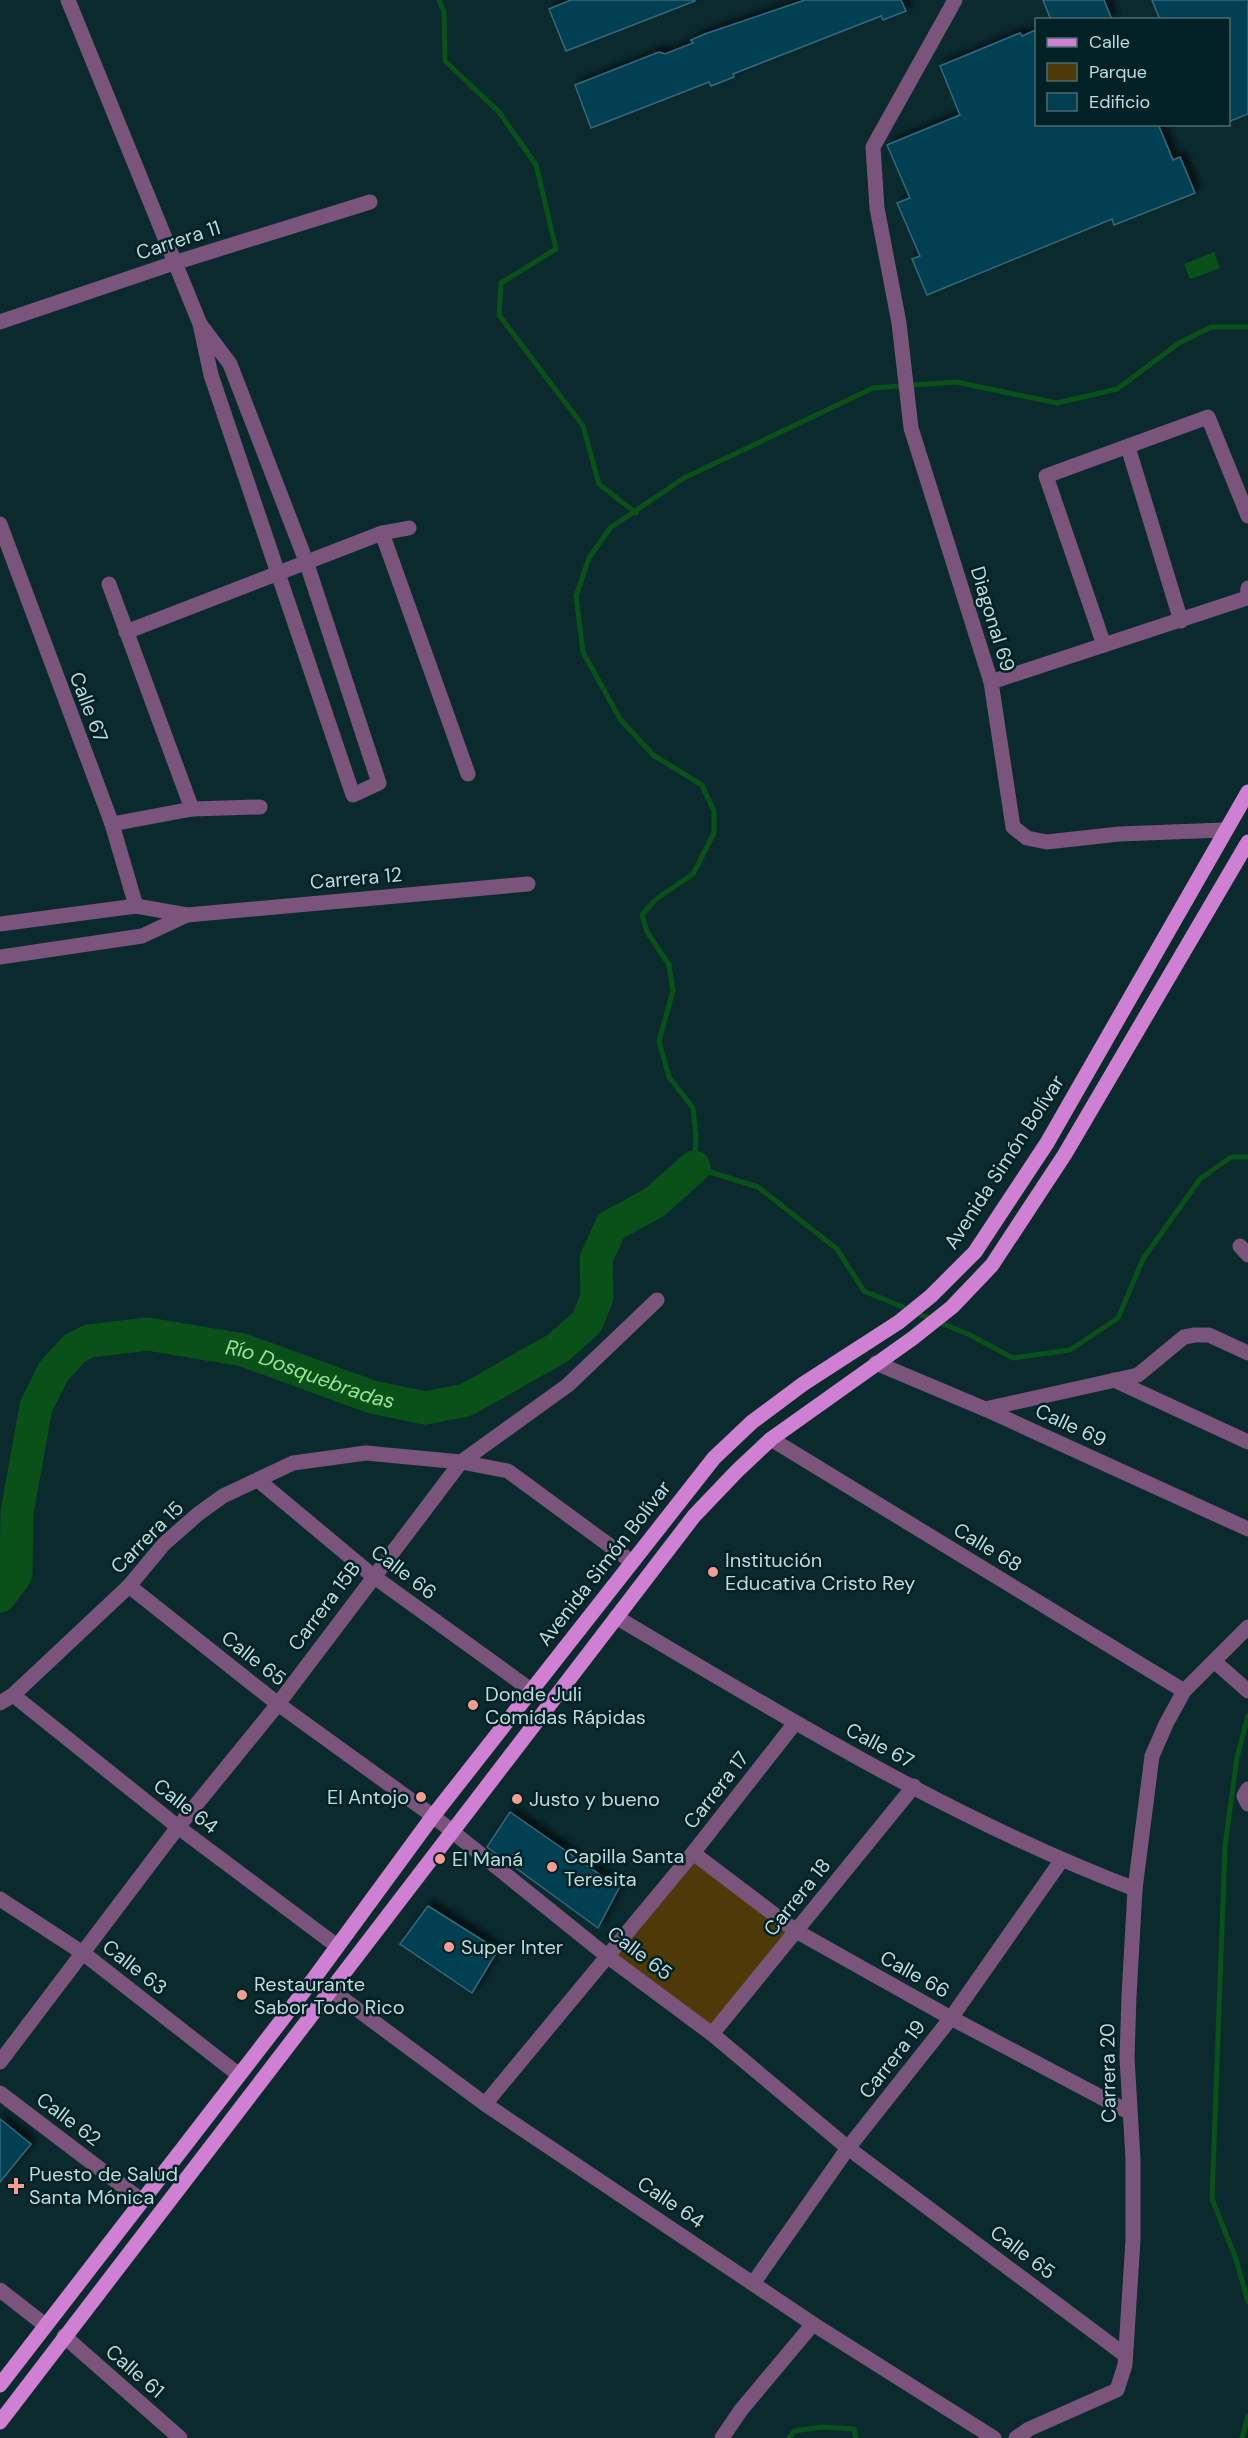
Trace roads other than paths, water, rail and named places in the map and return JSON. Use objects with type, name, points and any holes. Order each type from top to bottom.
[{"type":"main road","name":"Avenida Simón Bolívar","points":[[0,2385],[239,2075],[433,1816],[714,1458],[752,1422],[803,1384],[898,1322],[931,1296],[975,1252],[1047,1143],[1224,830],[1248,792]]},
{"type":"main road","points":[[0,2422],[694,1516],[771,1439],[913,1338],[952,1307],[992,1265],[1065,1154],[1248,842]]},
{"type":"main road","points":[[1112,1030],[1132,1041]]},
{"type":"street","points":[[68,0],[200,324],[211,375],[353,795],[379,783],[306,561],[230,364],[200,324]]},
{"type":"street","name":"Diagonal 69","points":[[955,0],[873,147],[877,208],[901,338],[911,429],[991,682],[1013,827],[1027,838],[1047,842],[1119,834],[1224,830]]},
{"type":"street","name":"Carrera 11","points":[[0,322],[174,263],[370,202]]},
{"type":"street","points":[[1104,645],[1046,476],[1208,417],[1248,516]]},
{"type":"street","points":[[1128,447],[1181,621]]},
{"type":"street","name":"Calle 67","points":[[0,524],[112,824],[136,906]]},
{"type":"street","points":[[126,632],[382,533],[409,528]]},
{"type":"street","points":[[382,533],[468,774]]},
{"type":"street","points":[[109,584],[192,809]]},
{"type":"street","points":[[991,682],[1247,598],[1248,588]]},
{"type":"street","points":[[112,824],[192,809],[260,807]]},
{"type":"street","name":"Carrera 12","points":[[0,924],[136,906],[187,915],[528,884]]},
{"type":"street","name":"Carrera 12","points":[[0,957],[142,936],[187,915]]},
{"type":"street","name":"Carrera 15B","points":[[0,2062],[178,1827],[278,1704],[461,1462],[568,1385],[657,1300]]},
{"type":"street","points":[[985,1409],[1138,1375],[1184,1337],[1209,1335],[1248,1353]]},
{"type":"street","name":"Calle 69","points":[[876,1363],[985,1409],[1248,1529]]},
{"type":"street","points":[[1114,1380],[1248,1442]]},
{"type":"street","name":"Calle 68","points":[[771,1439],[1184,1691]]},
{"type":"street","name":"Carrera 15","points":[[7,1699],[129,1586],[164,1544],[223,1496],[293,1463],[366,1453],[461,1462]]},
{"type":"street","points":[[461,1462],[508,1471],[632,1562]]},
{"type":"street","name":"Calle 66","points":[[258,1480],[373,1576],[531,1690]]},
{"type":"street","name":"Calle 65","points":[[129,1586],[278,1704],[433,1816],[607,1956],[712,2034],[848,2148],[1125,2355]]},
{"type":"street","name":"Calle 67","points":[[616,1617],[795,1723],[914,1786],[1061,1861],[1135,1889]]},
{"type":"street","points":[[1248,1627],[1214,1661],[1248,1691]]},
{"type":"street","name":"Carrera 20","points":[[1016,2438],[1029,2429],[1117,2390],[1125,2355],[1133,2240],[1133,2159],[1127,2058],[1135,1889],[1152,1755],[1184,1691],[1214,1661]]},
{"type":"street","name":"Calle 64","points":[[7,1699],[337,1946]]},
{"type":"street","name":"Carrera 17","points":[[485,2104],[693,1853],[795,1723]]},
{"type":"street","name":"Carrera 18","points":[[712,2034],[914,1786]]},
{"type":"street","points":[[1248,1788],[1244,1796],[1248,1804]]},
{"type":"street","name":"Calle 66","points":[[693,1853],[796,1931],[951,2018],[1129,2112]]},
{"type":"street","name":"Carrera 19","points":[[754,2282],[848,2148],[951,2018],[1061,1861]]},
{"type":"street","name":"Calle 63","points":[[0,1899],[83,1953],[239,2075]]},
{"type":"street","name":"Calle 64","points":[[331,1990],[485,2104],[754,2282],[813,2324],[994,2438]]},
{"type":"street","name":"Calle 62","points":[[0,2093],[141,2200]]},
{"type":"street","points":[[0,2290],[45,2325]]},
{"type":"street","points":[[722,2438],[741,2410],[813,2324]]},
{"type":"street","name":"Calle 61","points":[[64,2336],[180,2438]]},
{"type":"waterway","points":[[439,0],[444,12],[445,61],[499,112],[536,165],[556,249],[501,283],[499,315],[583,426],[599,484],[636,513]]},
{"type":"waterway","points":[[1248,327],[1211,327],[1179,343],[1117,389],[1057,403],[956,382],[873,388],[684,478],[610,528],[589,558],[576,596],[583,652],[620,719],[653,755],[702,785],[714,811],[714,833],[693,874],[655,900],[642,915],[647,932],[669,965],[673,991],[659,1041],[669,1077],[693,1108],[696,1137],[694,1167],[758,1187],[837,1249],[864,1291],[970,1335],[1013,1358],[1070,1350],[1118,1318],[1143,1259],[1200,1179],[1231,1157],[1248,1157]]},
{"type":"waterway","name":"Río Dosquebradas","points":[[0,1596],[16,1574],[17,1512],[36,1407],[53,1372],[74,1349],[89,1341],[148,1334],[243,1350],[372,1397],[425,1408],[466,1400],[558,1348],[587,1322],[597,1297],[596,1259],[611,1226],[655,1202],[694,1167]]},
{"type":"waterway","points":[[1248,1716],[1237,1757],[1225,1846],[1212,2199],[1236,2259],[1248,2302]]},
{"type":"waterway","points":[[1242,2438],[1248,2416]]},
{"type":"waterway","points":[[789,2438],[794,2431],[822,2427],[854,2429],[856,2438]]},
{"type":"place","name":"Institución Educativa Cristo Rey","points":[[713,1572]]},
{"type":"place","name":"Donde Juli Comidas Rápidas","points":[[473,1705]]},
{"type":"place","name":"El Antojo","points":[[421,1797]]},
{"type":"place","name":"Justo y bueno","points":[[517,1799]]},
{"type":"place","name":"El Maná","points":[[440,1859]]},
{"type":"place","name":"Capilla Santa Teresita","points":[[552,1867]]},
{"type":"place","name":"Super Inter","points":[[449,1947]]},
{"type":"place","name":"Restaurante Sabor Todo Rico","points":[[242,1995]]},
{"type":"place","name":"Puesto de Salud Santa Mónica","points":[[16,2186]]}]
